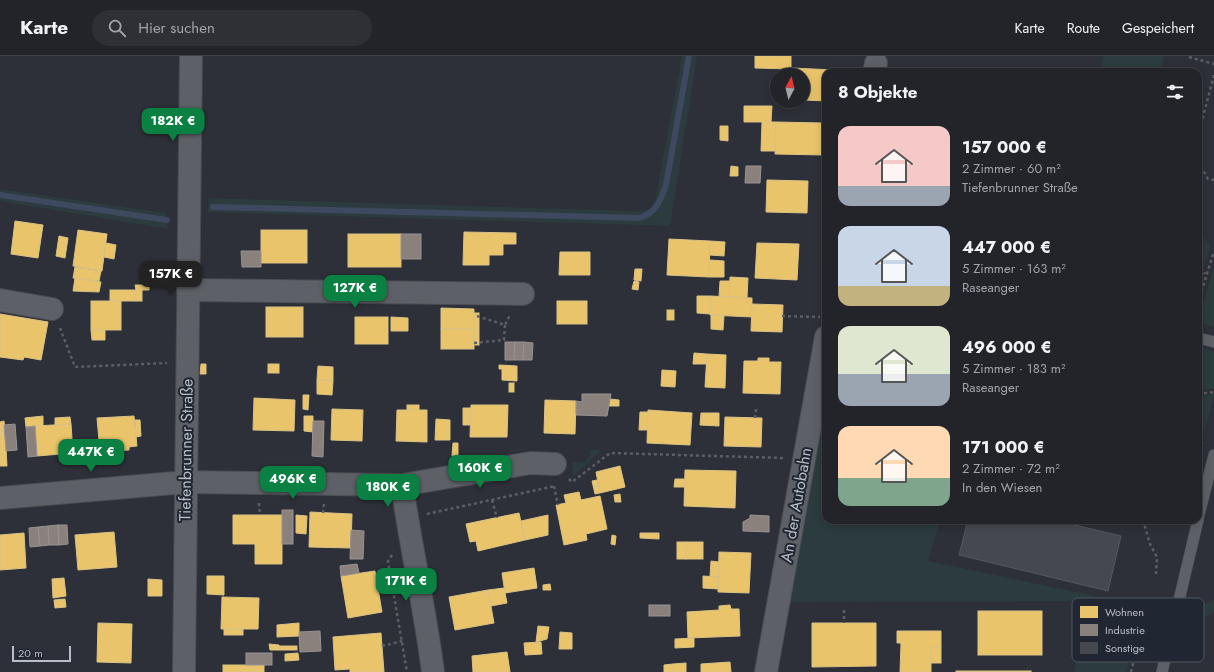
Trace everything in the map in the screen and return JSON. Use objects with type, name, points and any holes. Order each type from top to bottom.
[{"type":"street","name":"Tiefenbrunner Straße","points":[[184,672],[191,56]]},
{"type":"street","points":[[188,290],[523,294]]},
{"type":"street","points":[[0,300],[52,308]]},
{"type":"street","name":"An der Autobahn","points":[[766,672],[822,359]]},
{"type":"street","points":[[0,498],[186,482],[402,485],[531,463],[555,464]]},
{"type":"street","points":[[402,485],[433,672]]},
{"type":"lane","points":[[1202,339],[1214,342]]},
{"type":"lane","points":[[1202,503],[1214,455]]},
{"type":"lane","points":[[1180,596],[1197,524]]},
{"type":"lane","points":[[1162,672],[1164,662]]},
{"type":"path","points":[[1189,57],[1214,64]]},
{"type":"path","points":[[1202,121],[1214,75]]},
{"type":"path","points":[[1202,168],[1208,179],[1214,180]]},
{"type":"path","points":[[1202,289],[1214,251]]},
{"type":"path","points":[[1202,268],[1206,275]]},
{"type":"path","points":[[52,308],[76,367],[187,362]]},
{"type":"path","points":[[782,316],[822,317]]},
{"type":"path","points":[[474,343],[504,340],[504,326]]},
{"type":"path","points":[[1202,394],[1214,392]]},
{"type":"path","points":[[756,409],[756,418]]},
{"type":"path","points":[[566,484],[572,482],[610,453],[804,458]]},
{"type":"path","points":[[555,464],[572,482]]},
{"type":"path","points":[[407,519],[560,485]]},
{"type":"path","points":[[554,486],[558,505]]},
{"type":"path","points":[[492,500],[496,518]]},
{"type":"path","points":[[1144,524],[1150,544],[1157,556],[1156,574]]},
{"type":"path","points":[[1176,598],[1180,596]]},
{"type":"path","points":[[844,610],[844,623]]},
{"type":"path","points":[[382,646],[403,641]]},
{"type":"path","points":[[1131,672],[1134,662]]},
{"type":"shaded area","points":[[682,56],[697,56],[670,226],[208,212],[209,198],[633,211],[649,210],[655,201]]},
{"type":"shaded area","points":[[1103,56],[1164,56],[1161,68],[1101,68]]},
{"type":"shaded area","points":[[0,189],[165,213],[168,229],[0,201]]},
{"type":"shaded area","points":[[1202,234],[1210,246],[1204,268],[1202,264]]},
{"type":"shaded area","points":[[1214,266],[1214,327],[1202,323],[1202,308]]},
{"type":"shaded area","points":[[1202,348],[1214,352],[1214,388],[1202,390]]},
{"type":"shaded area","points":[[1214,394],[1202,438],[1202,396]]},
{"type":"shaded area","points":[[822,407],[822,524],[939,524],[928,561],[1105,598],[1072,598],[1072,601],[787,602]]},
{"type":"shaded area","points":[[590,450],[601,450],[573,477],[572,463],[585,462],[590,456]]},
{"type":"shaded area","points":[[1214,599],[1214,612],[1204,618],[1204,605]]},
{"type":"shaded area","points":[[1076,662],[1129,662],[1127,672],[1074,672]]},
{"type":"building: Wohnen","points":[[755,56],[791,56],[791,68],[755,68]]},
{"type":"building: Wohnen","points":[[810,69],[822,69],[822,101],[810,100]]},
{"type":"building: Wohnen","points":[[744,106],[770,106],[770,108],[772,108],[771,122],[744,122]]},
{"type":"building: Wohnen","points":[[762,122],[776,122],[775,151],[761,151]]},
{"type":"building: Wohnen","points":[[776,122],[822,123],[822,155],[775,154]]},
{"type":"building: Wohnen","points":[[720,126],[728,126],[728,141],[720,140]]},
{"type":"building: Wohnen","points":[[731,166],[738,167],[738,176],[730,176]]},
{"type":"building: Wohnen","points":[[767,180],[808,181],[807,213],[766,212]]},
{"type":"building: Wohnen","points":[[15,221],[43,225],[38,258],[11,254]]},
{"type":"building: Wohnen","points":[[78,230],[107,234],[102,271],[73,266]]},
{"type":"building: Wohnen","points":[[261,230],[307,230],[307,263],[261,263]]},
{"type":"building: Wohnen","points":[[464,232],[516,233],[516,244],[503,244],[503,255],[489,255],[489,265],[463,265]]},
{"type":"building: Wohnen","points":[[348,234],[401,234],[401,267],[348,267]]},
{"type":"building: Wohnen","points":[[59,236],[68,238],[65,258],[56,256]]},
{"type":"building: Wohnen","points":[[669,239],[710,241],[709,277],[667,275]]},
{"type":"building: Wohnen","points":[[710,241],[725,242],[724,256],[710,255]]},
{"type":"building: Wohnen","points":[[106,243],[116,245],[114,259],[104,257]]},
{"type":"building: Wohnen","points":[[757,243],[799,244],[797,280],[755,278]]},
{"type":"building: Wohnen","points":[[560,252],[590,252],[590,275],[559,275]]},
{"type":"building: Wohnen","points":[[710,260],[724,261],[724,277],[709,277]]},
{"type":"building: Wohnen","points":[[75,267],[101,271],[99,281],[73,278]]},
{"type":"building: Wohnen","points":[[635,269],[642,269],[641,281],[634,280]]},
{"type":"building: Wohnen","points":[[154,277],[158,278],[157,285],[153,285]]},
{"type":"building: Wohnen","points":[[730,277],[748,278],[747,298],[729,297]]},
{"type":"building: Wohnen","points":[[75,278],[101,282],[99,292],[73,291]]},
{"type":"building: Wohnen","points":[[634,281],[639,282],[638,290],[632,289]]},
{"type":"building: Wohnen","points":[[720,281],[730,281],[729,297],[719,297]]},
{"type":"building: Wohnen","points":[[135,285],[149,285],[149,290],[136,290]]},
{"type":"building: Wohnen","points":[[110,290],[136,290],[136,301],[110,301]]},
{"type":"building: Wohnen","points":[[136,290],[142,290],[142,301],[136,301]]},
{"type":"building: Wohnen","points":[[697,296],[710,296],[710,314],[697,313]]},
{"type":"building: Wohnen","points":[[710,296],[752,298],[752,317],[710,315]]},
{"type":"building: Wohnen","points":[[91,301],[121,301],[121,330],[91,330]]},
{"type":"building: Wohnen","points":[[557,301],[587,301],[587,324],[557,324]]},
{"type":"building: Wohnen","points":[[752,304],[783,305],[782,332],[751,331]]},
{"type":"building: Wohnen","points":[[266,307],[303,307],[303,337],[266,337]]},
{"type":"building: Wohnen","points":[[441,308],[474,309],[474,329],[441,329]]},
{"type":"building: Wohnen","points":[[667,310],[674,310],[674,320],[667,320]]},
{"type":"building: Wohnen","points":[[474,313],[479,313],[479,345],[474,345]]},
{"type":"building: Wohnen","points":[[0,314],[48,322],[41,360],[24,357],[23,360],[0,357]]},
{"type":"building: Wohnen","points":[[711,315],[724,316],[723,330],[711,329]]},
{"type":"building: Wohnen","points":[[355,317],[388,317],[388,344],[355,344]]},
{"type":"building: Wohnen","points":[[391,317],[408,318],[408,331],[391,331]]},
{"type":"building: Wohnen","points":[[441,329],[474,329],[474,349],[441,349]]},
{"type":"building: Wohnen","points":[[91,330],[105,330],[105,340],[92,340]]},
{"type":"building: Wohnen","points":[[694,353],[707,354],[707,364],[693,364]]},
{"type":"building: Wohnen","points":[[707,354],[726,355],[725,388],[705,387]]},
{"type":"building: Wohnen","points":[[758,358],[769,358],[769,362],[781,362],[780,394],[743,393],[744,361],[758,361]]},
{"type":"building: Wohnen","points":[[201,364],[206,364],[206,374],[200,374]]},
{"type":"building: Wohnen","points":[[268,364],[279,364],[279,373],[268,373]]},
{"type":"building: Wohnen","points":[[499,365],[517,366],[517,381],[502,380],[502,369],[499,369]]},
{"type":"building: Wohnen","points":[[318,366],[333,367],[333,381],[317,380]]},
{"type":"building: Wohnen","points":[[662,370],[676,371],[675,387],[661,386]]},
{"type":"building: Wohnen","points":[[317,380],[333,381],[332,395],[317,394]]},
{"type":"building: Wohnen","points":[[509,383],[514,383],[514,392],[509,392]]},
{"type":"building: Wohnen","points":[[303,395],[309,395],[308,410],[303,409]]},
{"type":"building: Wohnen","points":[[254,398],[295,400],[294,431],[253,430]]},
{"type":"building: Wohnen","points":[[610,399],[619,400],[619,406],[609,406]]},
{"type":"building: Wohnen","points":[[545,400],[576,401],[575,434],[544,433]]},
{"type":"building: Wohnen","points":[[407,405],[419,405],[419,410],[407,410]]},
{"type":"building: Wohnen","points":[[471,405],[508,405],[507,437],[470,437]]},
{"type":"building: Wohnen","points":[[463,408],[471,408],[470,425],[463,425]]},
{"type":"building: Wohnen","points":[[332,409],[363,410],[362,441],[331,440]]},
{"type":"building: Wohnen","points":[[397,410],[427,410],[427,442],[396,441]]},
{"type":"building: Wohnen","points":[[648,410],[692,413],[690,445],[647,443]]},
{"type":"building: Wohnen","points":[[640,412],[648,412],[647,430],[639,430]]},
{"type":"building: Wohnen","points":[[701,413],[719,413],[719,426],[700,425]]},
{"type":"building: Wohnen","points":[[43,416],[43,426],[26,427],[25,418]]},
{"type":"building: Wohnen","points":[[134,416],[137,446],[129,447],[129,450],[100,452],[97,418]]},
{"type":"building: Wohnen","points":[[304,416],[313,416],[313,432],[304,431]]},
{"type":"building: Wohnen","points":[[70,417],[71,424],[55,425],[55,418]]},
{"type":"building: Wohnen","points":[[725,417],[762,418],[761,447],[724,446]]},
{"type":"building: Wohnen","points":[[436,419],[450,420],[450,440],[435,440]]},
{"type":"building: Wohnen","points":[[135,420],[140,420],[141,436],[136,437]]},
{"type":"building: Wohnen","points":[[4,421],[5,431],[0,431],[0,422]]},
{"type":"building: Wohnen","points":[[71,424],[73,453],[37,456],[35,426]]},
{"type":"building: Wohnen","points":[[0,431],[5,431],[7,466],[0,466]]},
{"type":"building: Wohnen","points":[[453,443],[458,443],[458,456],[452,456]]},
{"type":"building: Wohnen","points":[[620,466],[625,487],[600,493],[596,472]]},
{"type":"building: Wohnen","points":[[685,470],[736,471],[735,508],[684,506]]},
{"type":"building: Wohnen","points":[[675,479],[685,479],[684,487],[674,487]]},
{"type":"building: Wohnen","points":[[597,480],[600,493],[595,494],[592,481]]},
{"type":"building: Wohnen","points":[[579,492],[581,500],[600,496],[607,529],[586,534],[587,540],[564,545],[556,505],[566,503],[564,495]]},
{"type":"building: Wohnen","points":[[620,494],[621,502],[615,502],[614,495]]},
{"type":"building: Wohnen","points":[[310,512],[352,514],[351,548],[309,547]]},
{"type":"building: Wohnen","points":[[519,513],[525,540],[478,551],[476,541],[470,542],[466,524]]},
{"type":"building: Wohnen","points":[[233,515],[282,515],[282,564],[255,564],[255,544],[233,544]]},
{"type":"building: Wohnen","points":[[296,515],[307,516],[306,534],[296,533]]},
{"type":"building: Wohnen","points":[[548,515],[548,535],[525,540],[521,521]]},
{"type":"building: Wohnen","points":[[114,532],[117,567],[78,570],[75,535]]},
{"type":"building: Wohnen","points":[[24,533],[26,568],[0,570],[0,535]]},
{"type":"building: Wohnen","points":[[640,533],[659,533],[659,539],[640,538]]},
{"type":"building: Wohnen","points":[[612,535],[616,536],[615,545],[611,544]]},
{"type":"building: Wohnen","points":[[677,542],[686,542],[686,559],[677,559]]},
{"type":"building: Wohnen","points":[[686,542],[703,542],[703,559],[686,559]]},
{"type":"building: Wohnen","points":[[719,552],[751,553],[749,593],[718,592]]},
{"type":"building: Wohnen","points":[[711,561],[719,562],[718,577],[710,576]]},
{"type":"building: Wohnen","points":[[534,568],[537,588],[505,593],[502,573]]},
{"type":"building: Wohnen","points":[[375,571],[382,612],[348,618],[341,576]]},
{"type":"building: Wohnen","points":[[207,576],[224,576],[224,595],[207,594]]},
{"type":"building: Wohnen","points":[[703,576],[718,577],[718,589],[703,588]]},
{"type":"building: Wohnen","points":[[64,578],[66,596],[53,598],[52,579]]},
{"type":"building: Wohnen","points":[[148,579],[162,580],[162,596],[148,596]]},
{"type":"building: Wohnen","points":[[550,584],[551,590],[543,590],[543,585]]},
{"type":"building: Wohnen","points":[[504,588],[507,603],[491,606],[488,590]]},
{"type":"building: Wohnen","points":[[488,590],[494,623],[455,630],[449,597]]},
{"type":"building: Wohnen","points":[[222,597],[259,598],[258,629],[221,629]]},
{"type":"building: Wohnen","points":[[65,599],[66,607],[55,608],[54,600]]},
{"type":"building: Wohnen","points":[[730,605],[731,609],[739,609],[740,636],[688,638],[687,612],[719,610],[719,606]]},
{"type":"building: Wohnen","points":[[978,611],[1042,611],[1042,655],[978,655]]},
{"type":"building: Wohnen","points":[[98,623],[132,624],[131,663],[97,662]]},
{"type":"building: Wohnen","points":[[299,623],[299,636],[277,637],[277,625]]},
{"type":"building: Wohnen","points":[[812,623],[876,623],[876,666],[812,667]]},
{"type":"building: Wohnen","points":[[538,626],[549,627],[547,639],[536,642]]},
{"type":"building: Wohnen","points":[[224,629],[243,629],[243,635],[224,635]]},
{"type":"building: Wohnen","points":[[897,631],[941,631],[941,647],[931,647],[931,672],[900,672],[901,643],[897,643]]},
{"type":"building: Wohnen","points":[[560,632],[572,633],[572,649],[559,649]]},
{"type":"building: Wohnen","points":[[381,633],[384,672],[350,672],[350,669],[335,670],[333,637]]},
{"type":"building: Wohnen","points":[[694,638],[694,647],[675,648],[675,639]]},
{"type":"building: Wohnen","points":[[541,642],[542,654],[525,655],[524,643]]},
{"type":"building: Wohnen","points":[[269,644],[279,645],[279,650],[270,650]]},
{"type":"building: Wohnen","points":[[279,646],[297,646],[297,650],[279,650]]},
{"type":"building: Wohnen","points":[[931,647],[941,647],[941,663],[931,663]]},
{"type":"building: Wohnen","points":[[507,652],[510,672],[473,672],[472,656]]},
{"type":"building: Wohnen","points":[[298,653],[299,660],[285,661],[285,654]]},
{"type":"building: Wohnen","points":[[730,662],[731,672],[701,672],[701,664]]},
{"type":"building: Wohnen","points":[[686,663],[686,672],[673,672],[673,664]]},
{"type":"building: Wohnen","points":[[673,664],[673,672],[664,672],[664,665]]},
{"type":"building: Wohnen","points":[[223,665],[254,665],[254,672],[223,672]]},
{"type":"building: Wohnen","points":[[254,665],[264,665],[264,672],[254,672]]},
{"type":"building: Wohnen","points":[[1031,671],[1031,672],[956,672]]},
{"type":"building: Industrie","points":[[746,166],[761,166],[760,183],[745,183]]},
{"type":"building: Industrie","points":[[401,234],[421,234],[421,259],[401,259]]},
{"type":"building: Industrie","points":[[241,251],[261,251],[261,267],[242,267]]},
{"type":"building: Industrie","points":[[505,342],[515,342],[514,360],[505,360]]},
{"type":"building: Industrie","points":[[515,342],[524,342],[523,360],[514,360]]},
{"type":"building: Industrie","points":[[524,342],[533,343],[532,360],[523,360]]},
{"type":"building: Industrie","points":[[582,394],[611,394],[607,416],[576,415],[576,401],[582,402]]},
{"type":"building: Industrie","points":[[313,421],[324,421],[323,457],[312,456]]},
{"type":"building: Industrie","points":[[15,424],[17,450],[6,451],[4,425]]},
{"type":"building: Industrie","points":[[35,426],[37,456],[28,457],[26,427]]},
{"type":"building: Industrie","points":[[282,510],[293,510],[293,544],[282,544]]},
{"type":"building: Industrie","points":[[750,515],[769,516],[769,532],[743,531],[743,522],[750,518]]},
{"type":"building: Industrie","points":[[58,525],[59,545],[49,545],[48,526]]},
{"type":"building: Industrie","points":[[58,525],[67,525],[68,544],[59,545]]},
{"type":"building: Industrie","points":[[48,526],[49,545],[40,546],[38,527]]},
{"type":"building: Industrie","points":[[38,527],[40,546],[30,547],[29,528]]},
{"type":"building: Industrie","points":[[351,530],[364,531],[363,559],[350,559]]},
{"type":"building: Industrie","points":[[357,564],[359,573],[341,576],[340,566]]},
{"type":"building: Industrie","points":[[649,605],[670,605],[670,616],[649,616]]},
{"type":"building: Industrie","points":[[320,631],[321,651],[300,652],[299,632]]},
{"type":"building: Industrie","points":[[246,653],[272,653],[272,665],[246,665]]},
{"type":"building: Sonstige","points":[[967,524],[1071,524],[1121,536],[1108,591],[959,555]]},
{"type":"waterway","points":[[213,207],[639,218],[650,213],[657,206],[666,185],[689,56]]},
{"type":"waterway","points":[[0,195],[167,220]]}]
